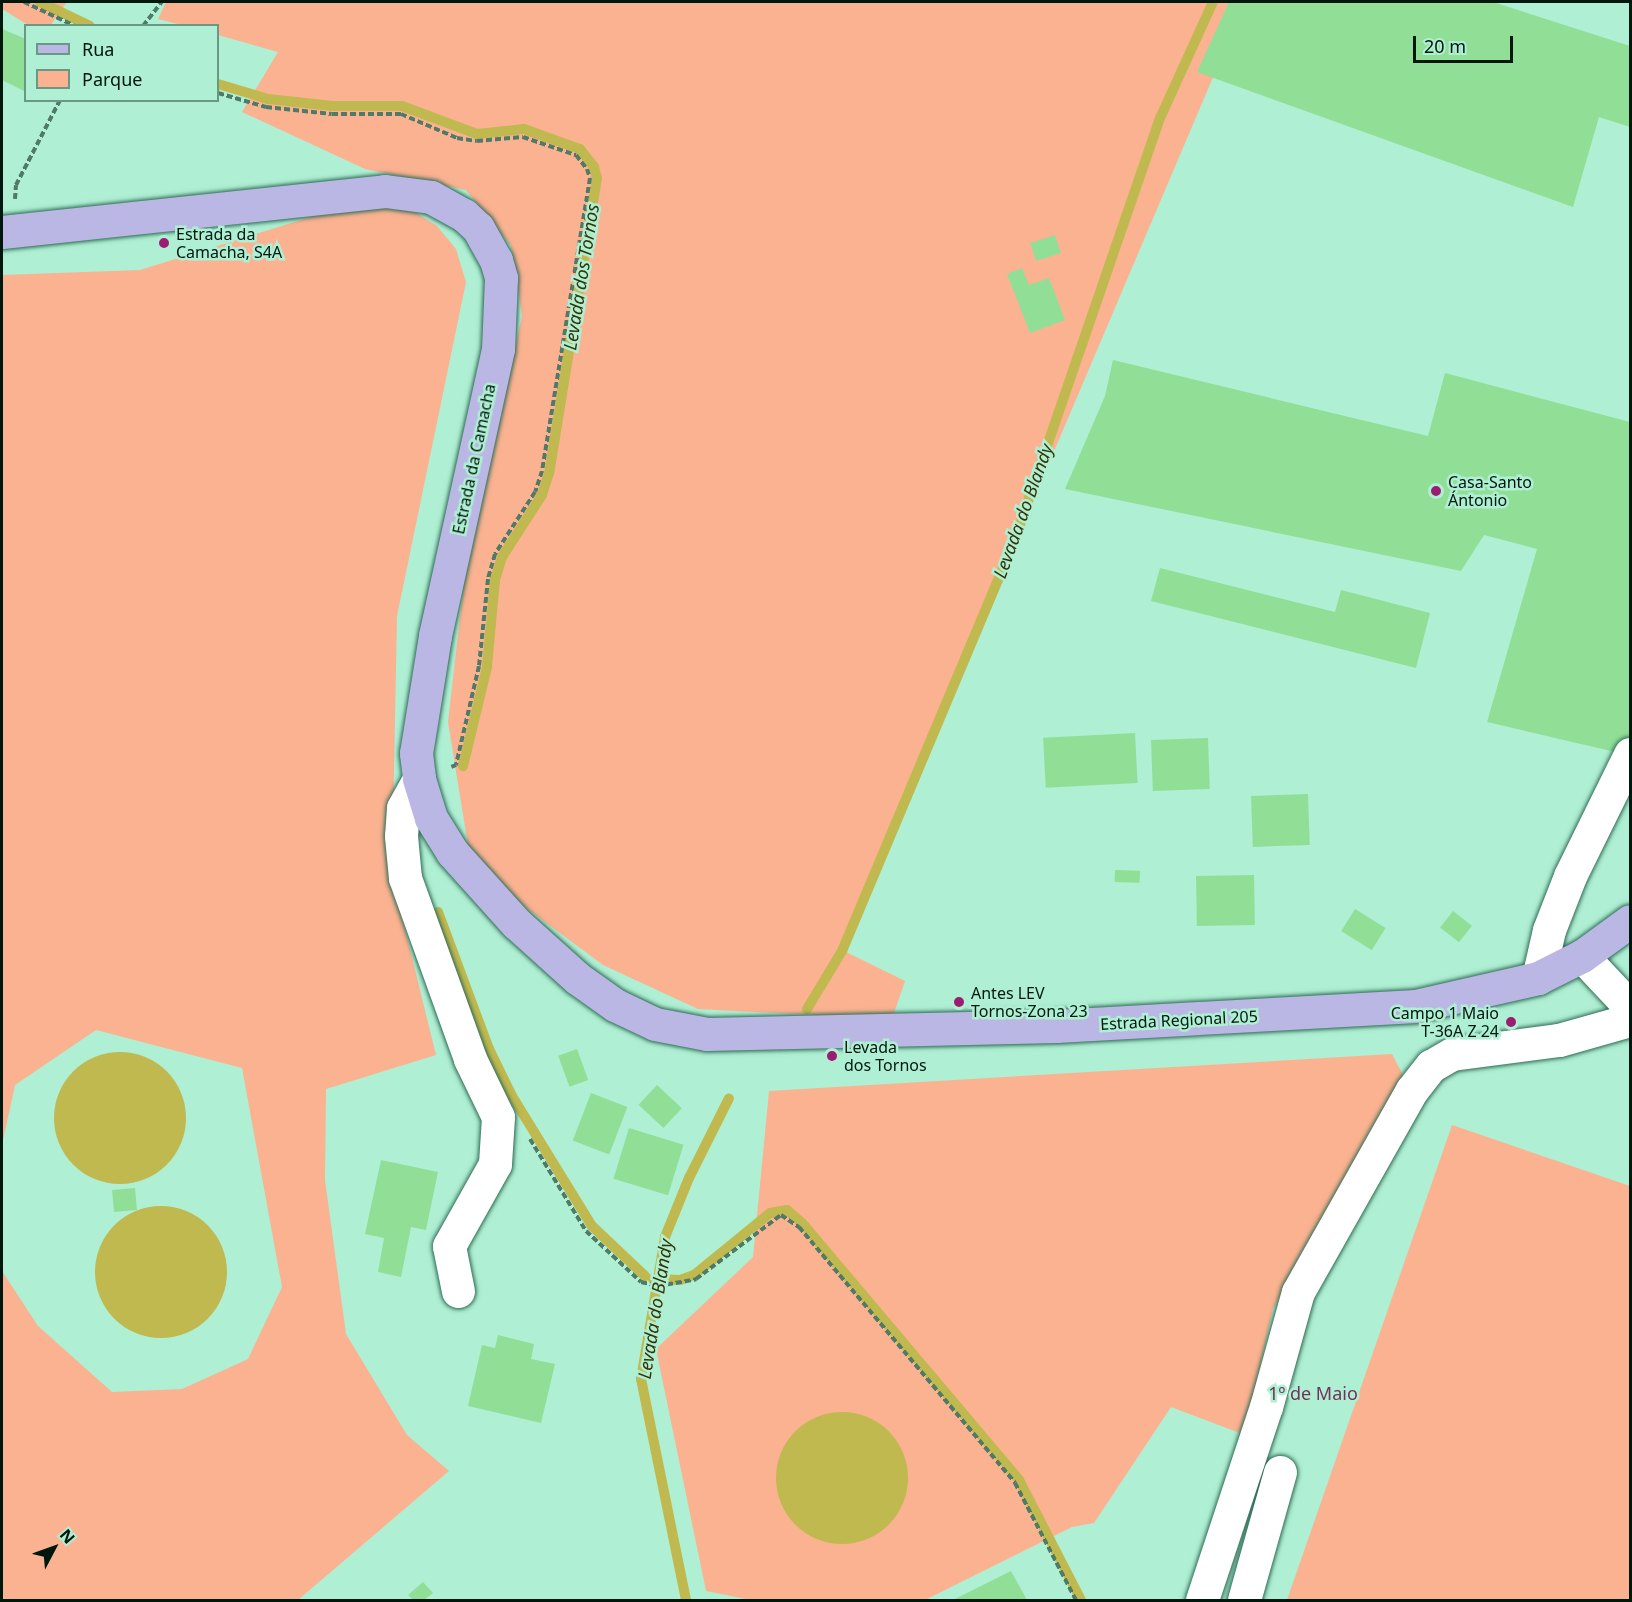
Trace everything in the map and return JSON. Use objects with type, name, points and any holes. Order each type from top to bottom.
[{"type":"main road","name":"Estrada da Camacha","points":[[7,232],[385,191],[431,197],[449,205],[478,228],[496,260],[501,278],[498,350],[435,636],[416,753],[419,779],[431,818],[452,852],[516,923],[577,978],[615,1005],[655,1024],[707,1035]]},
{"type":"main road","name":"Estrada Regional 205","points":[[707,1035],[1267,1016],[1415,1006],[1538,978],[1582,956],[1630,921]]},
{"type":"street","points":[[1538,978],[1549,930],[1570,876],[1630,754]]},
{"type":"street","points":[[419,779],[403,808],[400,836],[405,878],[470,1059],[498,1117],[495,1164],[449,1246],[458,1291]]},
{"type":"street","points":[[1582,956],[1630,1007]]},
{"type":"street","points":[[1202,1600],[1266,1407],[1298,1292],[1413,1090],[1431,1066],[1452,1054],[1559,1041],[1630,1020]]},
{"type":"street","points":[[1244,1600],[1280,1472]]},
{"type":"path","points":[[24,2],[71,24]]},
{"type":"path","points":[[145,24],[162,2]]},
{"type":"path","points":[[7,232],[16,185],[59,102]]},
{"type":"path","points":[[498,1117],[522,1126],[586,1231],[631,1276],[658,1286],[696,1279],[773,1218],[785,1215],[799,1227],[1015,1483],[1076,1600]]},
{"type":"green space","points":[[2,2],[67,2],[51,24],[26,24],[2,9]]},
{"type":"green space","points":[[166,2],[1245,2],[842,950],[905,981],[892,1019],[698,1009],[603,965],[525,907],[470,858],[448,722],[465,573],[522,316],[511,246],[466,190],[365,169],[242,112],[278,52],[219,35],[219,24],[178,24],[158,19]]},
{"type":"green space","points":[[372,198],[409,208],[437,226],[456,249],[466,282],[397,616],[392,876],[436,1055],[326,1089],[325,1180],[346,1334],[407,1435],[449,1471],[298,1600],[2,1600],[2,1271],[38,1326],[112,1392],[182,1389],[248,1359],[282,1287],[242,1068],[96,1030],[15,1085],[2,1145],[2,275],[140,270]]},
{"type":"green space","points":[[1392,1054],[1404,1077],[1273,1309],[1245,1435],[1171,1407],[1094,1523],[1072,1527],[925,1600],[751,1600],[706,1591],[656,1349],[753,1257],[769,1091]]},
{"type":"green space","points":[[1452,1125],[1630,1186],[1630,1600],[1287,1600]]},
{"type":"shaded area","points":[[120,1052],[145,1057],[166,1072],[181,1093],[186,1118],[181,1143],[166,1164],[145,1179],[120,1184],[95,1179],[74,1164],[59,1143],[54,1118],[59,1093],[74,1072],[95,1057]]},
{"type":"shaded area","points":[[161,1206],[186,1211],[207,1226],[222,1247],[227,1272],[222,1297],[207,1318],[186,1333],[161,1338],[136,1333],[115,1318],[100,1297],[95,1272],[100,1247],[115,1226],[136,1211]]},
{"type":"shaded area","points":[[842,1412],[867,1417],[888,1432],[903,1453],[908,1478],[903,1503],[888,1524],[867,1539],[842,1544],[817,1539],[796,1524],[781,1503],[776,1478],[781,1453],[796,1432],[817,1417]]},
{"type":"building","points":[[1229,2],[1493,2],[1630,46],[1630,127],[1599,117],[1573,207],[1197,72]]},
{"type":"building","points":[[2,29],[24,38],[24,91],[2,80]]},
{"type":"building","points":[[1055,235],[1061,253],[1036,261],[1030,243]]},
{"type":"building","points":[[1022,268],[1029,285],[1049,278],[1065,320],[1030,333],[1007,274]]},
{"type":"building","points":[[1113,360],[1428,436],[1445,373],[1630,422],[1630,735],[1624,754],[1487,722],[1537,549],[1484,535],[1461,571],[1065,489],[1105,396]]},
{"type":"building","points":[[1160,568],[1335,612],[1341,590],[1430,613],[1416,668],[1151,601]]},
{"type":"building","points":[[1135,733],[1138,783],[1046,788],[1043,738]]},
{"type":"building","points":[[1208,738],[1210,789],[1153,791],[1151,740]]},
{"type":"building","points":[[1308,794],[1310,845],[1253,847],[1251,796]]},
{"type":"building","points":[[1115,870],[1140,871],[1140,883],[1115,882]]},
{"type":"building","points":[[1254,875],[1255,925],[1197,926],[1196,876]]},
{"type":"building","points":[[1355,909],[1386,928],[1372,950],[1341,931]]},
{"type":"building","points":[[1453,911],[1472,926],[1459,942],[1440,928]]},
{"type":"building","points":[[577,1049],[588,1080],[569,1087],[558,1056]]},
{"type":"building","points":[[657,1085],[682,1108],[663,1128],[639,1105]]},
{"type":"building","points":[[591,1093],[627,1107],[609,1155],[573,1141]]},
{"type":"building","points":[[629,1128],[684,1145],[668,1195],[614,1179]]},
{"type":"building","points":[[381,1160],[438,1172],[426,1230],[411,1227],[401,1277],[378,1272],[384,1238],[365,1234]]},
{"type":"building","points":[[135,1188],[137,1210],[114,1212],[112,1190]]},
{"type":"building","points":[[498,1335],[534,1344],[531,1359],[555,1364],[541,1423],[468,1406],[482,1345],[495,1348]]},
{"type":"building","points":[[1011,1571],[1027,1600],[953,1600]]},
{"type":"building","points":[[423,1582],[433,1593],[424,1600],[413,1600],[408,1595]]},
{"type":"waterway","name":"Levada dos Tornos","points":[[40,2],[86,24]]},
{"type":"waterway","name":"Levada do Blandy","points":[[807,1009],[842,951],[1015,539],[1161,116],[1213,2]]},
{"type":"waterway","name":"Levada dos Tornos","points":[[219,84],[268,99],[333,106],[402,106],[477,134],[524,129],[580,149],[594,167],[597,178],[549,473],[542,495],[502,557],[495,580],[487,667],[463,766]]},
{"type":"waterway","name":"Levada dos Tornos","points":[[438,912],[489,1049],[512,1096],[592,1226],[645,1276]]},
{"type":"waterway","name":"Levada do Blandy","points":[[686,1600],[641,1379],[665,1237],[689,1178],[729,1098]]},
{"type":"waterway","name":"Levada dos Tornos","points":[[653,1279],[680,1280],[694,1275],[770,1213],[787,1210],[803,1224],[1019,1480],[1081,1600]]},
{"type":"place","name":"Estrada da Camacha, S4A","points":[[164,243]]},
{"type":"place","name":"Casa-Santo Ántonio","points":[[1436,491]]},
{"type":"place","name":"Antes LEV Tornos-Zona 23","points":[[959,1002]]},
{"type":"place","name":"Campo 1 Maio T-36A Z 24","points":[[1511,1022]]},
{"type":"place","name":"Levada dos Tornos","points":[[832,1056]]},
{"type":"district","name":"1º de Maio","points":[[1313,1393]]}]
